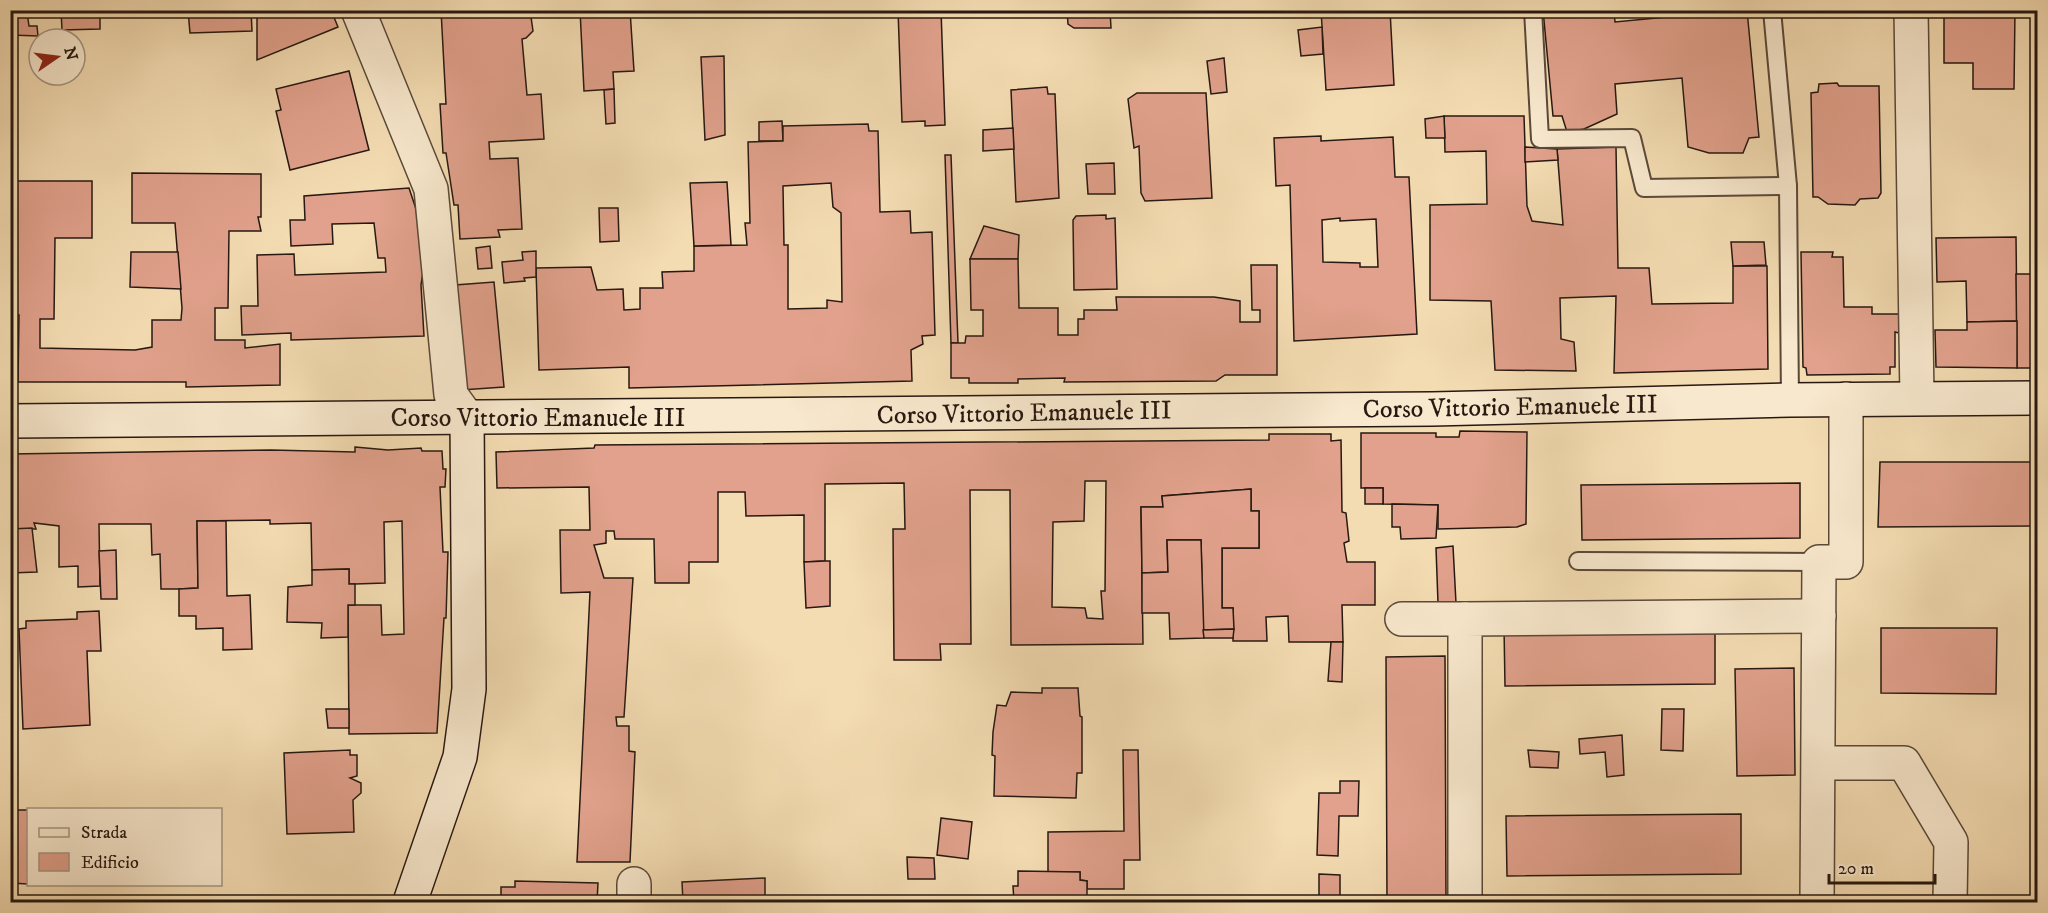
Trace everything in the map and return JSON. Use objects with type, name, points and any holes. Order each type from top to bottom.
[{"type":"street","points":[[358,10],[431,189],[450,395],[467,417],[469,689],[460,757],[410,903]]},
{"type":"street","points":[[1911,10],[1917,398]]},
{"type":"street","name":"Corso Vittorio Emanuele III","points":[[10,421],[1432,409],[1790,400],[2037,398]]},
{"type":"street","points":[[1817,903],[1819,562],[1846,562],[1846,399]]},
{"type":"street","points":[[1402,619],[1820,616]]},
{"type":"street","points":[[1465,619],[1466,903]]},
{"type":"street","points":[[1819,763],[1904,763],[1951,842],[1950,903]]},
{"type":"lane","points":[[1533,10],[1540,139],[1632,138],[1644,188],[1788,186]]},
{"type":"lane","points":[[1772,10],[1788,186],[1790,400]]},
{"type":"lane","points":[[1578,561],[1819,562]]},
{"type":"building","points":[[61,10],[118,10],[100,12],[100,29],[62,27]]},
{"type":"building","points":[[188,10],[251,10],[252,31],[190,33]]},
{"type":"building","points":[[267,10],[331,10],[338,27],[257,60],[257,16]]},
{"type":"building","points":[[441,10],[530,10],[533,31],[522,39],[527,95],[541,94],[544,139],[489,142],[490,159],[518,158],[522,229],[498,230],[500,237],[460,239],[458,205],[454,205],[446,153],[443,153],[440,104],[446,104]]},
{"type":"building","points":[[580,10],[630,10],[634,71],[613,72],[614,89],[584,91]]},
{"type":"building","points":[[898,10],[941,10],[945,125],[925,126],[925,121],[902,122]]},
{"type":"building","points":[[1067,10],[1110,10],[1111,28],[1074,28],[1068,24]]},
{"type":"building","points":[[1321,10],[1390,10],[1394,85],[1326,90]]},
{"type":"building","points":[[1543,10],[1614,10],[1615,22],[1677,16],[1676,10],[1747,10],[1759,137],[1749,138],[1743,153],[1709,153],[1688,147],[1682,78],[1615,84],[1617,114],[1584,129],[1567,132],[1562,116],[1553,116]]},
{"type":"building","points":[[1944,10],[2015,10],[2014,89],[1973,89],[1973,63],[1944,63]]},
{"type":"building","points":[[27,12],[29,26],[37,27],[27,27],[27,36],[10,35],[10,13]]},
{"type":"building","points":[[1322,27],[1323,54],[1301,56],[1298,30]]},
{"type":"building","points":[[724,56],[725,135],[705,140],[701,57]]},
{"type":"building","points":[[1224,58],[1227,92],[1211,94],[1207,61]]},
{"type":"building","points":[[349,71],[369,150],[290,170],[276,111],[281,110],[276,89]]},
{"type":"building","points":[[1837,83],[1839,86],[1879,86],[1881,193],[1878,198],[1860,199],[1855,205],[1828,204],[1818,197],[1813,197],[1811,93],[1818,92],[1819,84]]},
{"type":"building","points":[[1047,87],[1048,94],[1055,94],[1059,198],[1016,202],[1011,90]]},
{"type":"building","points":[[614,89],[615,123],[606,124],[604,90]]},
{"type":"building","points":[[1137,93],[1206,93],[1212,198],[1145,201],[1141,193],[1139,146],[1134,148],[1128,99]]},
{"type":"building","points":[[1444,116],[1524,116],[1527,206],[1532,221],[1563,225],[1557,149],[1616,147],[1618,268],[1649,268],[1652,304],[1733,303],[1733,266],[1767,266],[1768,369],[1614,373],[1616,296],[1560,298],[1561,339],[1574,342],[1576,371],[1495,370],[1491,301],[1430,300],[1430,205],[1487,204],[1486,151],[1445,152]]},
{"type":"building","points":[[1444,116],[1445,138],[1426,138],[1425,119]]},
{"type":"building","points":[[782,121],[783,141],[759,141],[759,122]]},
{"type":"building","points":[[868,124],[869,131],[878,131],[880,212],[910,211],[911,233],[932,232],[935,335],[922,336],[923,344],[911,350],[912,381],[629,388],[629,367],[539,370],[536,268],[591,267],[597,290],[623,289],[624,310],[640,309],[640,288],[663,288],[662,272],[694,271],[694,246],[747,245],[745,223],[750,223],[748,142],[783,141],[783,126]],"holes":[[[831,183],[833,207],[841,213],[842,302],[827,300],[827,308],[788,309],[788,245],[784,245],[783,186]]]},
{"type":"building","points":[[1013,128],[1014,149],[983,151],[983,130]]},
{"type":"building","points":[[1321,136],[1321,141],[1393,137],[1395,177],[1409,177],[1417,334],[1294,341],[1290,185],[1276,186],[1274,138]],"holes":[[[1340,218],[1340,221],[1376,219],[1378,267],[1360,267],[1360,263],[1323,262],[1322,220]]]},
{"type":"building","points":[[1525,147],[1557,149],[1558,160],[1525,162]]},
{"type":"building","points":[[945,155],[951,155],[958,343],[951,343]]},
{"type":"building","points":[[2034,155],[2038,155],[2038,206],[2035,204]]},
{"type":"building","points":[[1114,163],[1115,194],[1088,194],[1086,164]]},
{"type":"building","points":[[132,173],[261,174],[261,217],[258,217],[261,231],[229,231],[228,308],[215,308],[215,340],[245,340],[245,348],[280,344],[280,385],[186,387],[186,382],[18,382],[16,181],[92,181],[92,238],[55,238],[54,319],[40,319],[40,348],[135,350],[152,347],[152,320],[181,320],[175,223],[132,223]]},
{"type":"building","points":[[727,182],[731,245],[694,246],[690,183]]},
{"type":"building","points":[[409,188],[416,209],[424,265],[421,285],[424,336],[291,340],[291,333],[242,335],[241,306],[258,306],[257,255],[294,254],[295,275],[386,272],[385,258],[378,258],[374,223],[332,224],[333,244],[291,246],[290,220],[305,220],[304,196]]},
{"type":"building","points":[[599,208],[618,208],[619,241],[600,242]]},
{"type":"building","points":[[1106,215],[1106,219],[1115,218],[1117,289],[1074,290],[1073,220],[1076,216]]},
{"type":"building","points":[[984,226],[1019,235],[1018,259],[970,259]]},
{"type":"building","points":[[2016,237],[2017,321],[1967,322],[1966,281],[1937,282],[1936,238]]},
{"type":"building","points":[[1731,242],[1764,242],[1766,265],[1733,266]]},
{"type":"building","points":[[490,246],[492,268],[478,269],[476,248]]},
{"type":"building","points":[[536,251],[536,277],[524,278],[525,281],[504,283],[502,262],[523,260],[522,252]]},
{"type":"building","points":[[131,252],[178,252],[181,289],[130,287]]},
{"type":"building","points":[[1801,252],[1833,252],[1832,257],[1843,257],[1844,307],[1872,307],[1872,314],[1899,314],[1899,333],[1895,332],[1895,367],[1890,367],[1890,374],[1807,375],[1806,368],[1803,367]]},
{"type":"building","points":[[970,259],[1018,259],[1019,308],[1058,308],[1058,335],[1078,335],[1078,319],[1084,319],[1084,310],[1117,310],[1116,297],[1214,297],[1240,301],[1240,322],[1260,322],[1260,310],[1252,310],[1251,265],[1277,265],[1277,375],[1225,375],[1216,381],[1064,382],[1065,378],[1018,379],[1018,383],[969,383],[969,378],[951,378],[951,343],[965,343],[966,336],[983,336],[983,310],[971,310]]},
{"type":"building","points":[[2016,274],[2038,274],[2038,368],[2017,368]]},
{"type":"building","points":[[494,282],[504,387],[461,390],[455,285]]},
{"type":"building","points":[[2017,321],[2017,368],[1936,367],[1935,330],[1967,330],[1967,322]]},
{"type":"building","points":[[1460,431],[1527,432],[1526,524],[1517,527],[1438,529],[1438,505],[1383,504],[1383,488],[1361,488],[1361,433],[1436,433],[1436,437],[1459,437]]},
{"type":"building","points":[[1269,434],[1331,434],[1331,441],[1341,440],[1342,512],[1346,513],[1349,541],[1344,543],[1347,562],[1375,562],[1375,605],[1342,605],[1343,642],[1289,642],[1288,616],[1266,617],[1267,641],[1233,641],[1233,608],[1222,608],[1222,548],[1259,548],[1259,511],[1251,511],[1251,489],[1162,496],[1163,507],[1141,507],[1143,644],[1011,645],[1010,490],[970,490],[971,644],[940,644],[941,660],[894,660],[893,529],[905,529],[904,483],[825,484],[825,561],[804,562],[804,515],[746,516],[745,492],[718,492],[718,562],[689,562],[689,583],[655,583],[654,539],[615,539],[614,531],[606,531],[606,543],[594,545],[604,578],[633,578],[624,717],[616,717],[617,726],[629,726],[629,751],[635,752],[630,862],[577,862],[590,592],[561,593],[560,530],[590,530],[589,487],[497,488],[496,452],[594,448],[595,445],[1269,440]],"holes":[[[1085,481],[1106,481],[1105,591],[1101,591],[1103,619],[1087,618],[1085,608],[1052,607],[1053,522],[1084,521]]]},
{"type":"building","points":[[355,447],[388,450],[421,448],[422,451],[442,451],[443,469],[446,469],[445,487],[440,487],[443,552],[448,552],[446,618],[444,618],[437,733],[349,734],[348,605],[381,605],[382,635],[404,634],[402,521],[384,522],[385,583],[349,584],[349,569],[312,570],[311,523],[270,524],[270,520],[197,521],[198,588],[179,589],[161,589],[160,554],[152,555],[151,524],[99,524],[100,586],[78,587],[78,566],[59,567],[59,526],[34,523],[36,529],[10,529],[10,454],[271,450],[355,452]]},
{"type":"building","points":[[1880,462],[2038,462],[2038,526],[1878,527]]},
{"type":"building","points":[[1800,483],[1800,538],[1582,540],[1581,485]]},
{"type":"building","points":[[1365,488],[1383,488],[1383,504],[1365,504]]},
{"type":"building","points":[[1251,489],[1251,511],[1259,511],[1259,548],[1222,548],[1222,608],[1233,608],[1234,629],[1203,630],[1201,540],[1167,540],[1168,572],[1142,573],[1141,507],[1163,507],[1162,496]]},
{"type":"building","points":[[1392,504],[1438,505],[1436,538],[1401,539],[1400,527],[1392,527]]},
{"type":"building","points":[[197,521],[226,521],[227,596],[250,595],[252,649],[223,650],[223,628],[196,629],[196,616],[179,616],[179,589],[198,588]]},
{"type":"building","points":[[32,528],[37,572],[10,573],[10,529]]},
{"type":"building","points":[[1167,540],[1201,540],[1204,638],[1170,639],[1169,613],[1142,613],[1142,573],[1168,572]]},
{"type":"building","points":[[1453,546],[1456,603],[1438,603],[1436,548]]},
{"type":"building","points":[[116,550],[117,599],[101,599],[99,551]]},
{"type":"building","points":[[830,561],[830,606],[806,608],[804,562]]},
{"type":"building","points":[[349,569],[349,584],[355,584],[355,605],[348,605],[348,637],[321,638],[322,623],[287,622],[288,587],[312,585],[312,570]]},
{"type":"building","points":[[99,611],[101,651],[87,651],[90,725],[23,729],[19,629],[26,628],[26,621],[77,619],[77,612]]},
{"type":"building","points":[[1504,627],[1715,627],[1715,684],[1505,686]]},
{"type":"building","points":[[1881,628],[1997,628],[1996,694],[1881,693]]},
{"type":"building","points":[[1234,629],[1233,638],[1204,638],[1203,630]]},
{"type":"building","points":[[1331,642],[1343,642],[1342,682],[1328,681]]},
{"type":"building","points":[[1445,656],[1446,902],[1387,902],[1386,657]]},
{"type":"building","points":[[1794,668],[1795,775],[1737,776],[1735,669]]},
{"type":"building","points":[[1042,688],[1078,688],[1080,716],[1082,717],[1082,773],[1077,773],[1076,798],[994,796],[995,756],[992,755],[997,705],[1006,706],[1011,692],[1042,693]]},
{"type":"building","points":[[326,709],[349,709],[349,728],[328,728]]},
{"type":"building","points":[[1662,709],[1684,709],[1683,751],[1661,750]]},
{"type":"building","points":[[1622,735],[1624,775],[1607,777],[1605,752],[1580,754],[1579,739]]},
{"type":"building","points":[[350,750],[350,755],[357,755],[357,776],[350,778],[361,783],[361,793],[353,800],[354,832],[287,834],[284,753]]},
{"type":"building","points":[[1123,750],[1138,750],[1140,860],[1124,860],[1124,889],[1087,889],[1087,881],[1080,880],[1080,872],[1048,872],[1048,832],[1124,831]]},
{"type":"building","points":[[1528,750],[1559,752],[1558,768],[1530,767]]},
{"type":"building","points":[[1340,781],[1359,781],[1358,816],[1339,816],[1338,856],[1317,855],[1319,793],[1340,793]]},
{"type":"building","points":[[10,810],[27,810],[27,884],[10,883]]},
{"type":"building","points":[[1741,814],[1741,874],[1507,876],[1506,816]]},
{"type":"building","points":[[941,818],[972,822],[968,859],[937,855]]},
{"type":"building","points":[[907,857],[934,858],[935,879],[908,879]]},
{"type":"building","points":[[1018,871],[1080,872],[1080,880],[1087,881],[1087,902],[1014,902],[1013,886],[1018,886]]},
{"type":"building","points":[[1319,874],[1340,875],[1340,901],[1319,902]]},
{"type":"building","points":[[765,878],[765,902],[683,902],[682,882]]},
{"type":"building","points":[[515,881],[598,883],[597,902],[501,902],[501,887],[515,887]]}]
